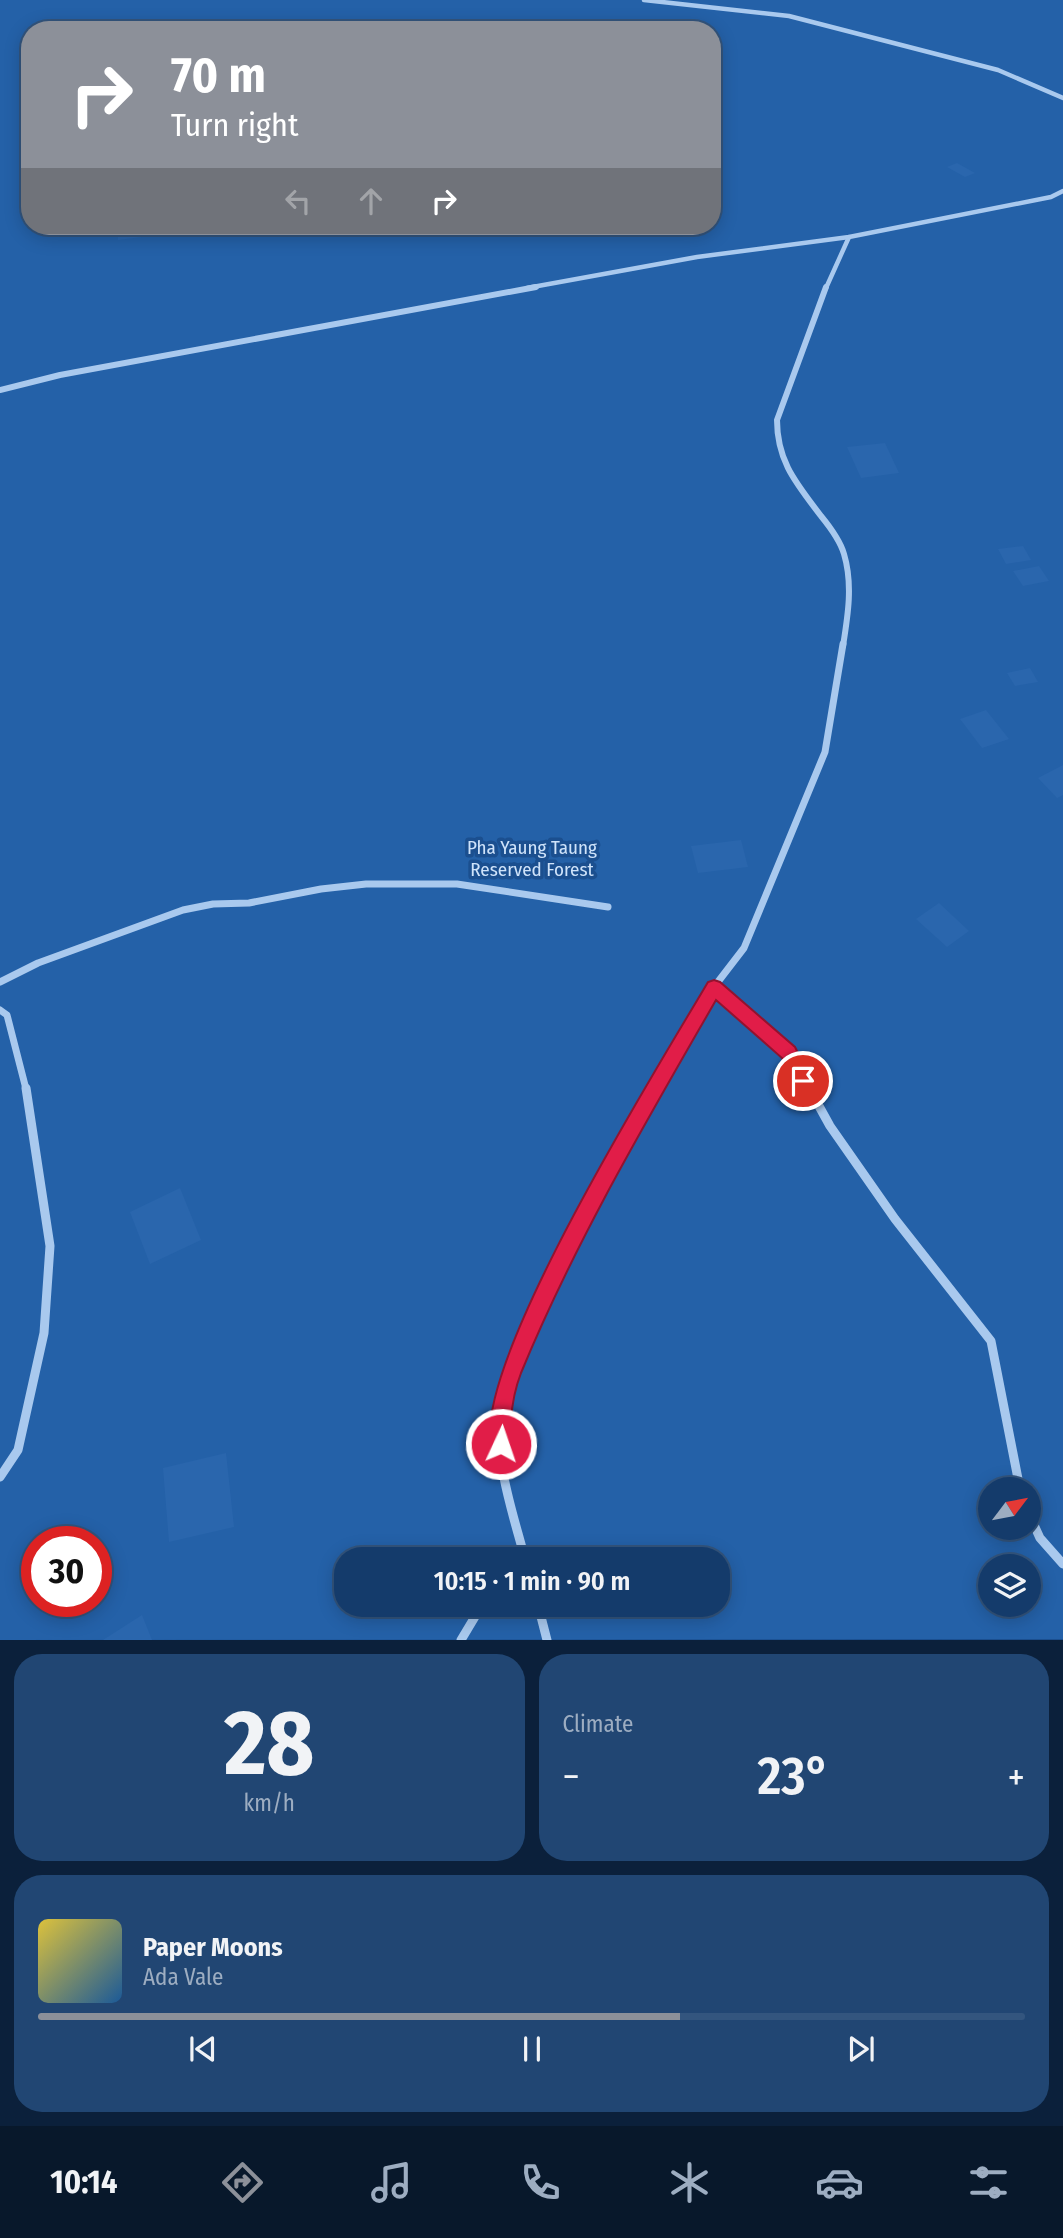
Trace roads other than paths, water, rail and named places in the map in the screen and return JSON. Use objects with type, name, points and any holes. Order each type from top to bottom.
[{"type":"street","points":[[644,0],[789,16],[998,71],[1063,98]]},
{"type":"street","points":[[0,390],[73,372],[684,259],[849,237],[1051,197],[1063,191]]},
{"type":"street","points":[[522,1547],[501,1469],[500,1418],[509,1378],[548,1285],[587,1209],[714,987],[744,948],[825,752],[850,602],[844,553],[832,530],[800,490],[782,460],[777,439],[777,420],[830,277],[849,237]]},
{"type":"street","points":[[0,982],[38,963],[183,909],[213,904],[249,903],[321,889],[366,884],[457,884],[608,907]]},
{"type":"street","points":[[714,987],[789,1052],[831,1126],[895,1219],[991,1341],[1018,1477]]},
{"type":"street","points":[[0,1010],[7,1016],[24,1076],[50,1245],[44,1333],[18,1450],[0,1477]]},
{"type":"street","points":[[1041,1539],[1063,1564]]},
{"type":"street","points":[[461,1640],[475,1617]]},
{"type":"street","points":[[541,1617],[547,1640]]},
{"type":"park label","name":"Pha Yaung Taung Reserved Forest","points":[[532,858]]}]
